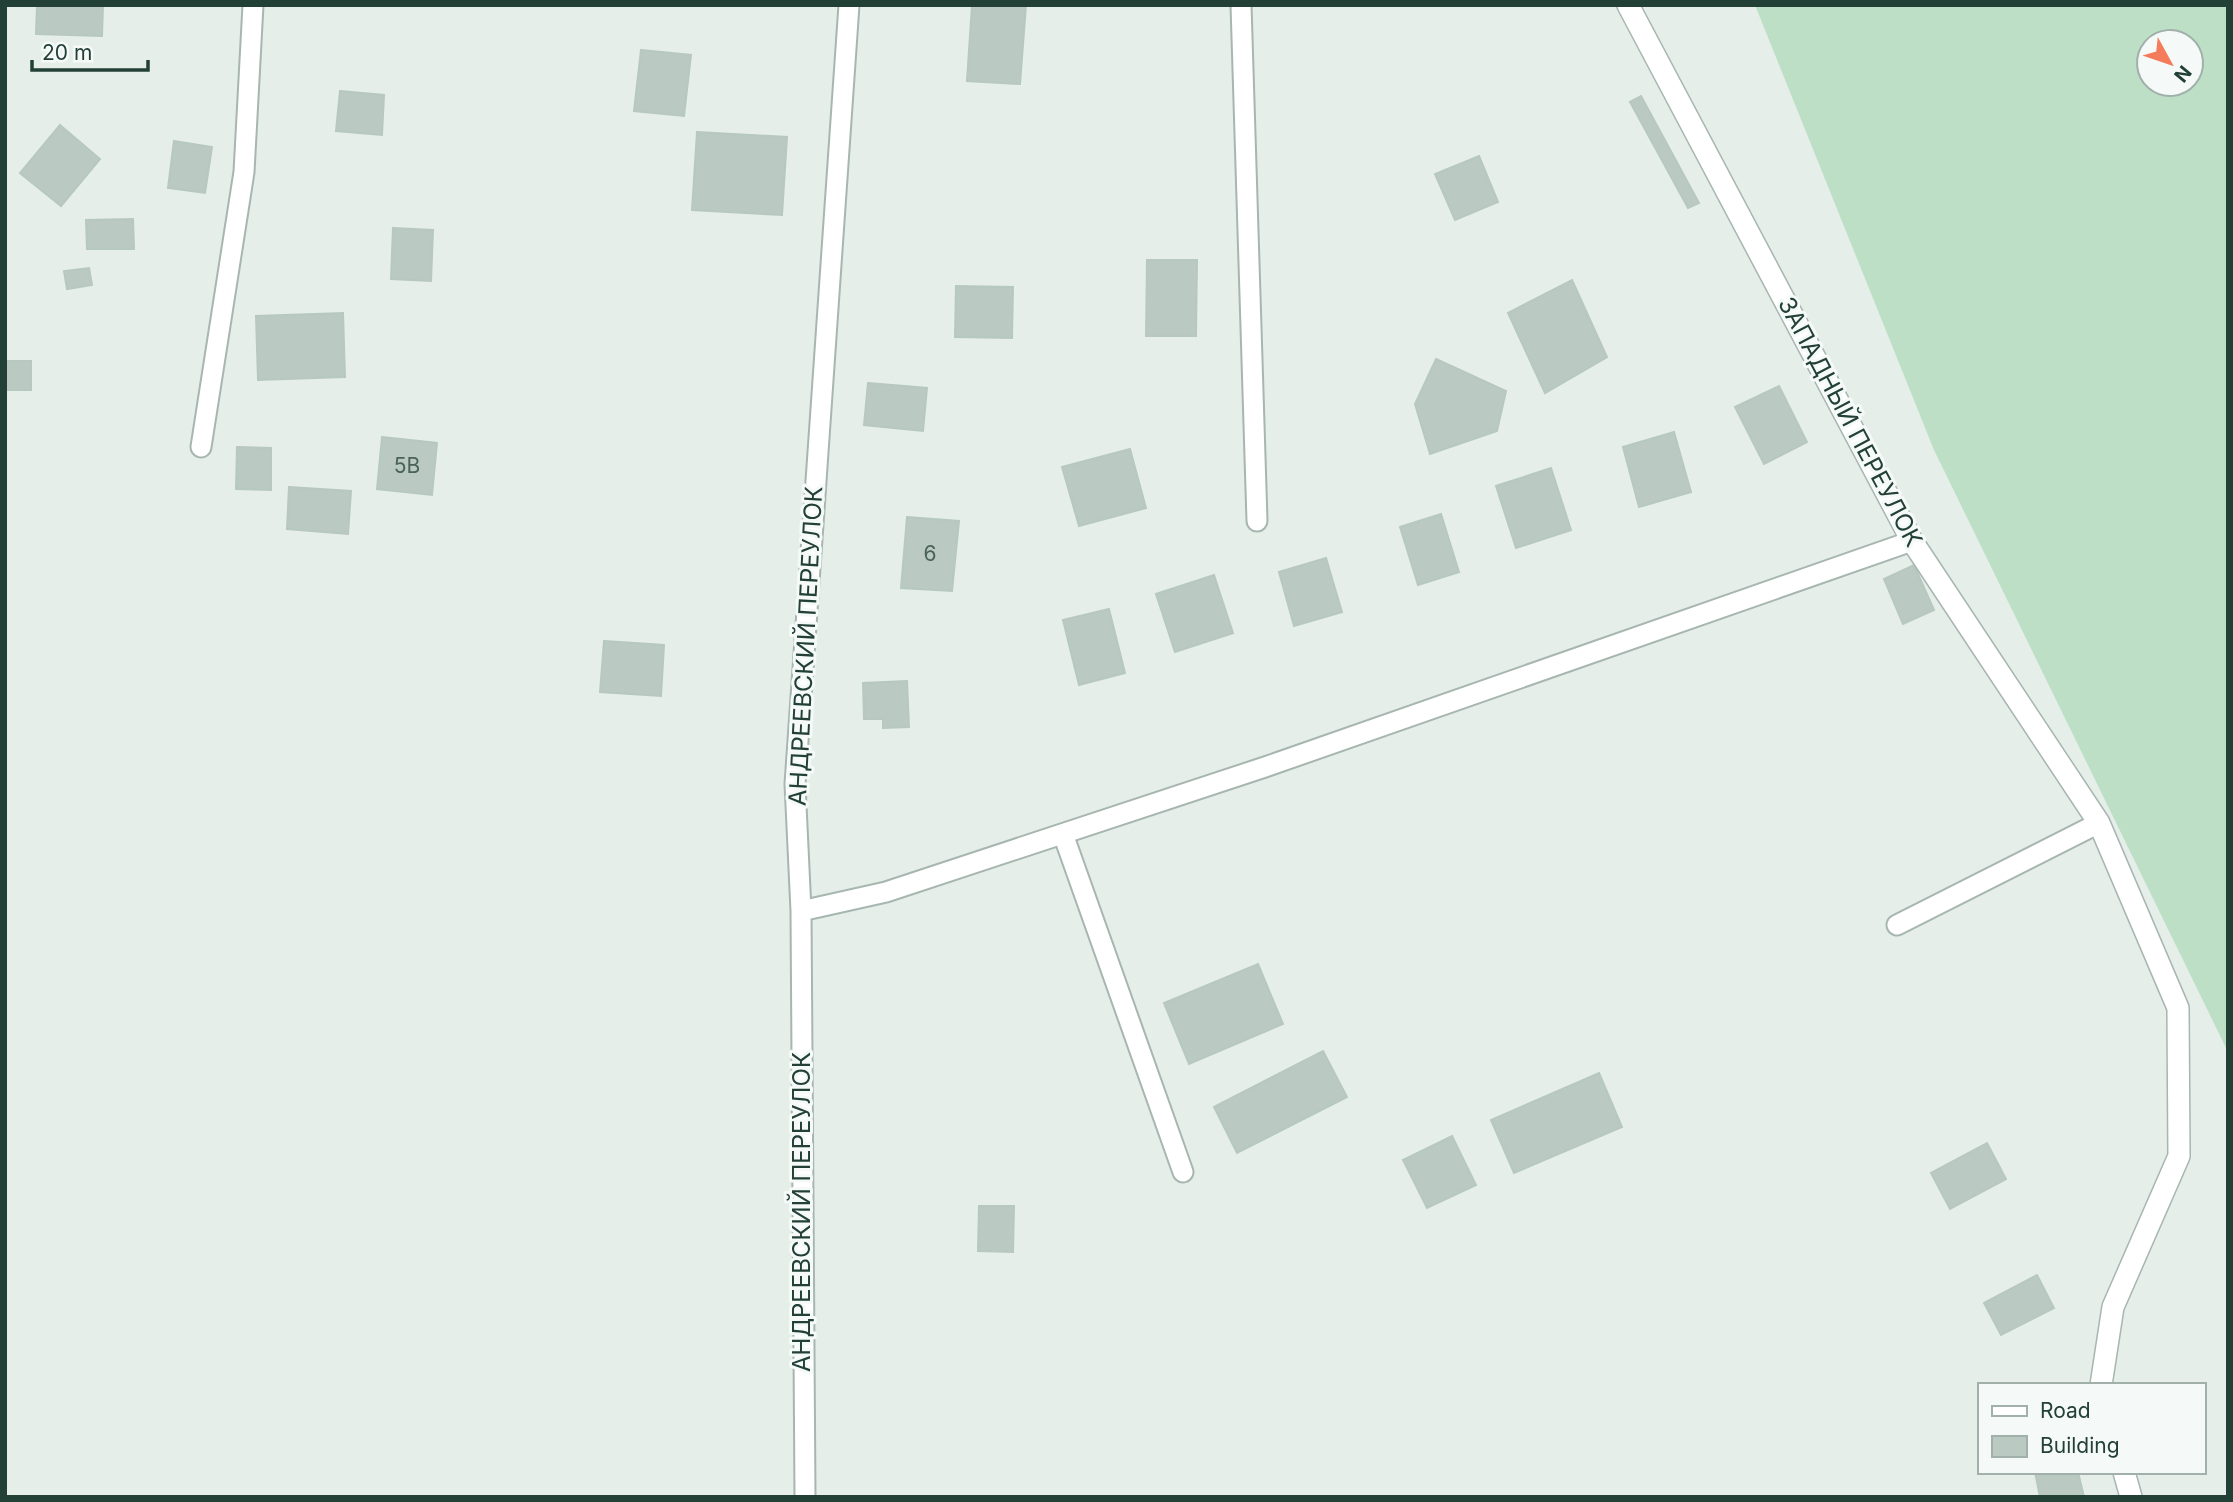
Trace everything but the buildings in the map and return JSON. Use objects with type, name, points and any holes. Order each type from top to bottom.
[{"type":"street","name":"ЗАПАДНЫЙ ПЕРЕУЛОК","points":[[1629,5],[1912,541],[2099,823],[2178,1008],[2179,1156],[2113,1307],[2101,1383]]},
{"type":"street","points":[[2125,1474],[2131,1497]]},
{"type":"lane","points":[[201,447],[244,172],[253,5]]},
{"type":"lane","name":"АНДРЕЕВСКИЙ ПЕРЕУЛОК","points":[[805,1497],[801,911],[795,784],[849,5]]},
{"type":"lane","points":[[1241,5],[1256,521]]},
{"type":"lane","points":[[801,911],[886,892],[1265,768],[1912,541]]},
{"type":"lane","points":[[1897,925],[2099,823]]},
{"type":"lane","points":[[1063,834],[1183,1172]]},
{"type":"green space","points":[[1755,5],[2228,5],[2228,1052],[1934,450]]}]
